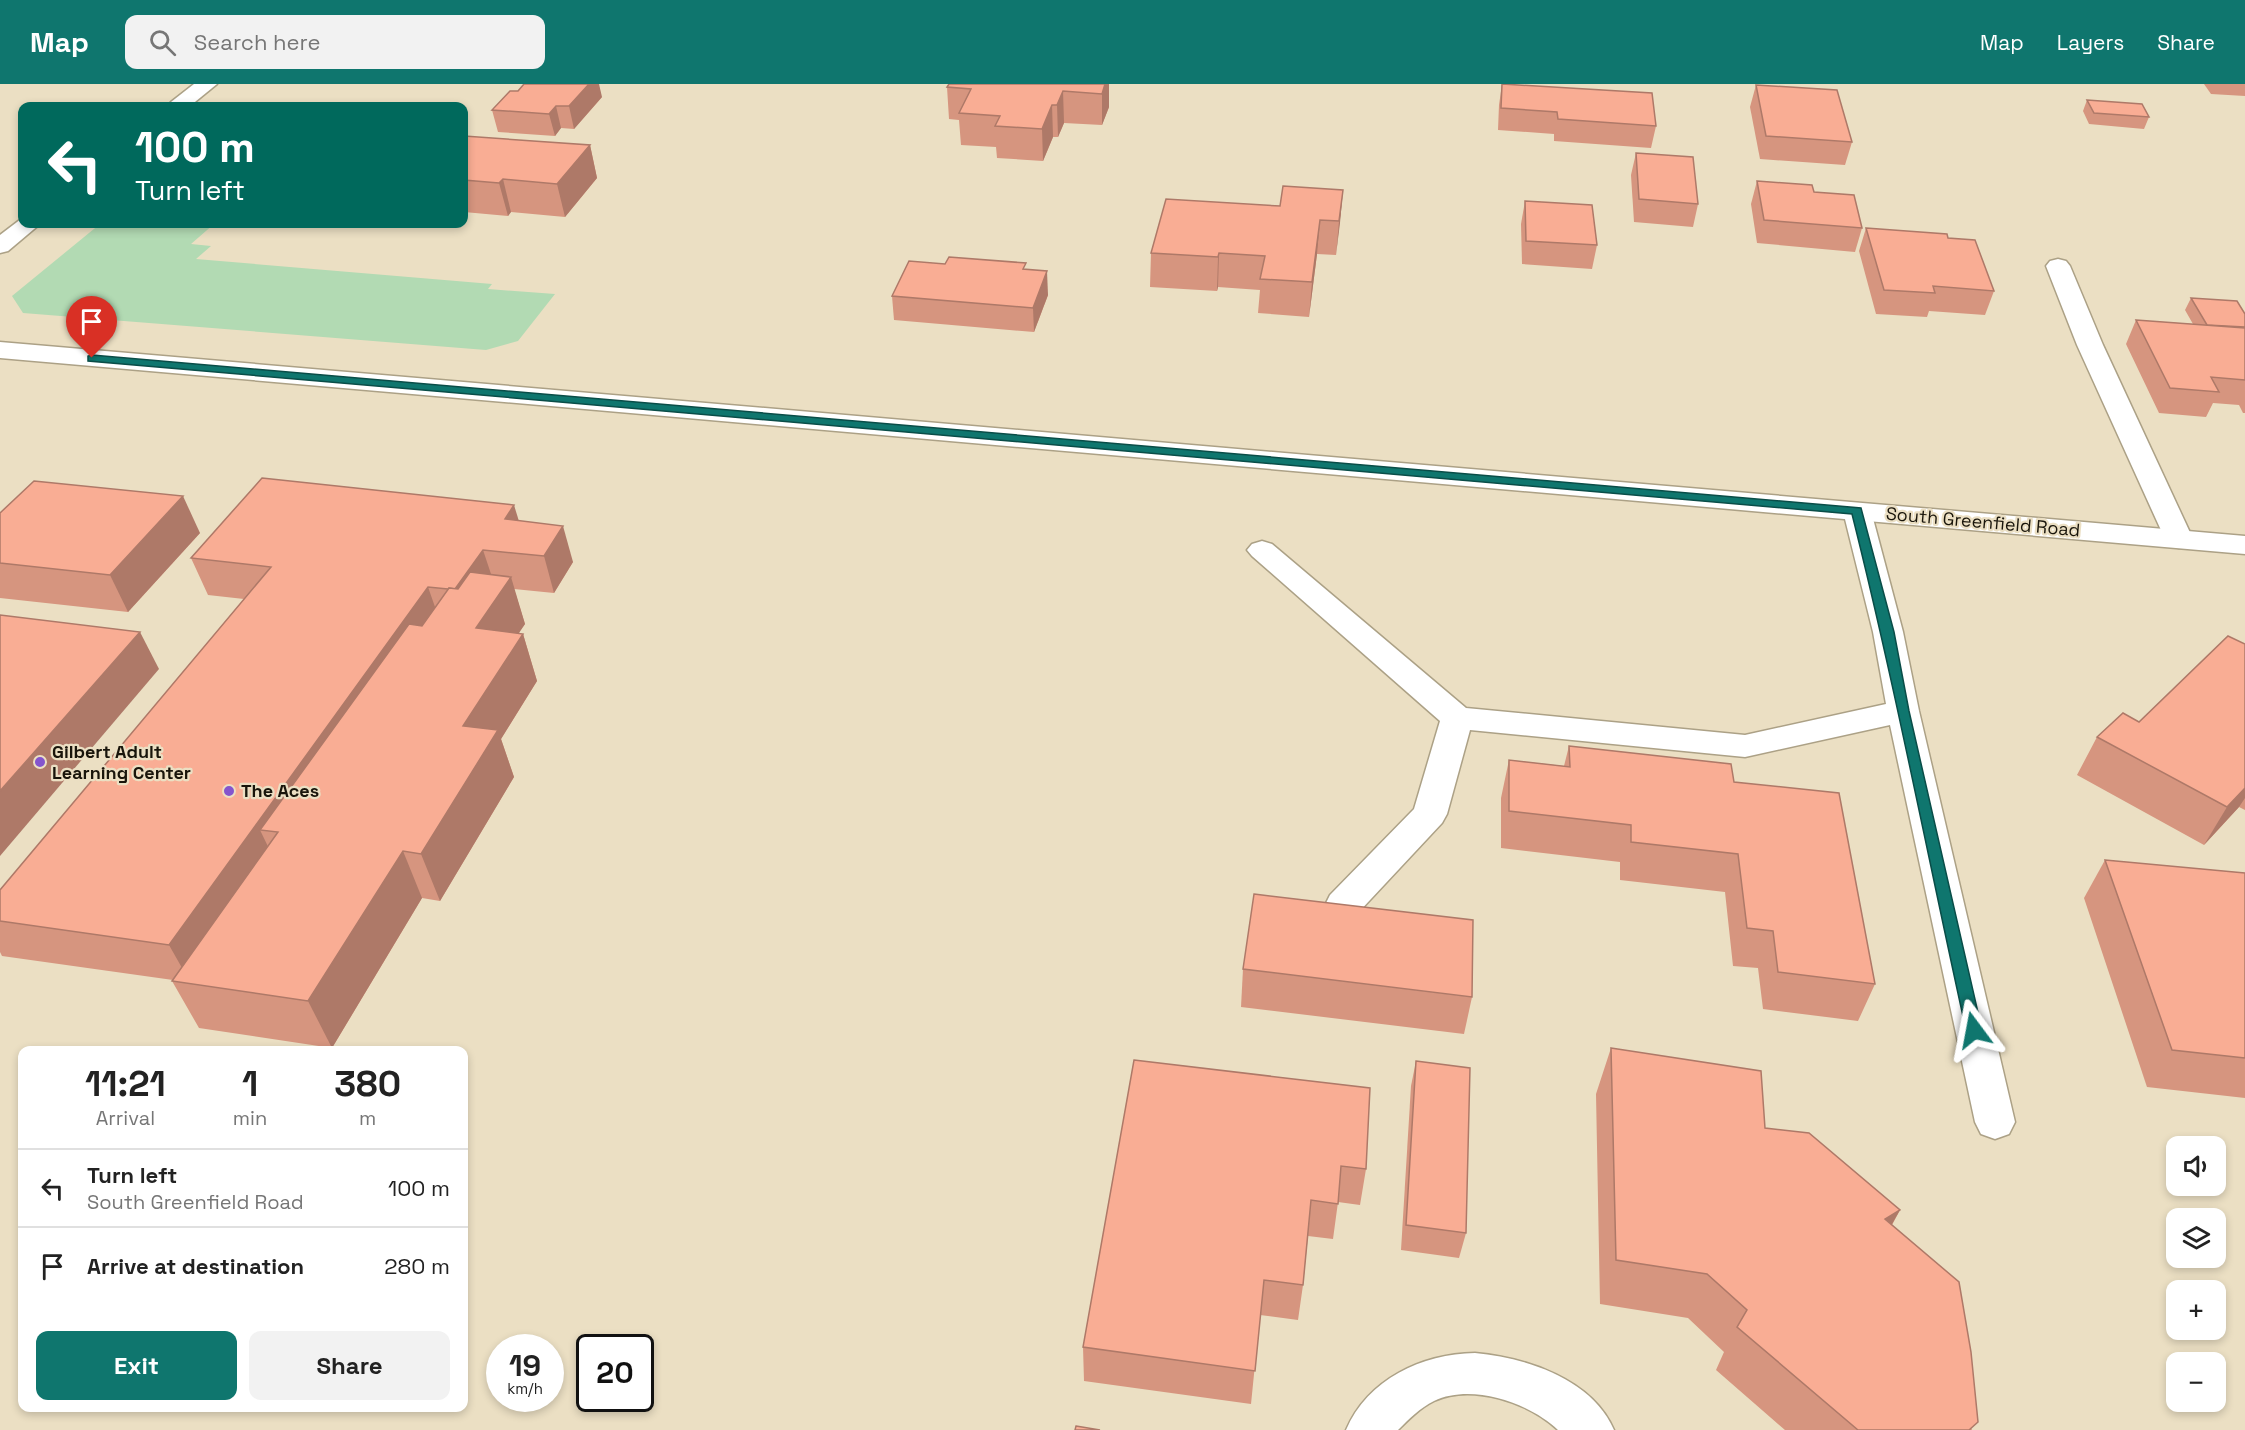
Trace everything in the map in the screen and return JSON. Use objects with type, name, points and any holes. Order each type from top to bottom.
[{"type":"main road","points":[[183,102],[207,84]]},
{"type":"main road","points":[[0,246],[23,228]]},
{"type":"main road","points":[[2058,266],[2090,345],[2179,539]]},
{"type":"main road","name":"South Greenfield Road","points":[[0,351],[2245,545]]},
{"type":"main road","points":[[1857,511],[1888,632],[1903,711],[1995,1122]]},
{"type":"main road","points":[[1262,550],[1457,718],[1745,746],[1903,711]]},
{"type":"main road","points":[[1343,905],[1430,814],[1457,718]]},
{"type":"main road","points":[[1369,1430],[1388,1406],[1425,1382],[1469,1373],[1516,1380],[1559,1401],[1591,1430]]},
{"type":"green space","points":[[95,228],[209,228],[191,244],[211,246],[196,259],[492,284],[488,289],[555,294],[518,341],[486,350],[23,313],[12,296]]},
{"type":"building","points":[[524,84],[589,84],[569,106],[556,106],[549,114],[492,110],[510,91],[518,91]]},
{"type":"building","points":[[949,84],[1105,84],[1102,94],[1063,91],[1057,105],[1052,105],[1042,129],[995,126],[1000,116],[959,113],[971,89],[947,87]]},
{"type":"building","points":[[1502,84],[1652,93],[1656,126],[1558,119],[1557,112],[1501,108]]},
{"type":"building","points":[[1756,85],[1837,90],[1852,142],[1766,136]]},
{"type":"building","points":[[2087,100],[2142,104],[2149,117],[2094,113]]},
{"type":"building","points":[[468,136],[590,145],[557,184],[503,179],[499,183],[468,180]]},
{"type":"building","points":[[1636,153],[1693,157],[1698,204],[1639,199]]},
{"type":"building","points":[[1757,181],[1812,185],[1814,192],[1854,195],[1862,228],[1764,220]]},
{"type":"building","points":[[1283,186],[1343,190],[1339,221],[1320,220],[1312,282],[1260,279],[1265,256],[1219,253],[1218,257],[1151,253],[1166,199],[1280,206]]},
{"type":"building","points":[[1525,201],[1592,205],[1597,245],[1526,241]]},
{"type":"building","points":[[1866,228],[1947,234],[1948,238],[1975,240],[1994,291],[1933,286],[1935,293],[1884,290]]},
{"type":"building","points":[[949,257],[1026,263],[1023,269],[1047,271],[1033,308],[892,296],[909,261],[945,264]]},
{"type":"building","points":[[2191,298],[2237,301],[2245,314],[2245,327],[2207,325]]},
{"type":"building","points":[[2136,320],[2245,328],[2245,380],[2211,377],[2219,392],[2170,388]]},
{"type":"building","name":"The Aces","points":[[262,478],[514,505],[505,519],[563,526],[544,556],[483,550],[455,589],[428,587],[169,945],[0,921],[0,890],[271,567],[191,558]]},
{"type":"building","points":[[34,481],[183,496],[110,575],[0,563],[0,513]]},
{"type":"building","points":[[470,572],[511,577],[476,628],[523,634],[463,726],[498,730],[421,854],[403,851],[308,1001],[172,981],[278,832],[260,830],[409,624],[422,626],[449,588],[458,589]]},
{"type":"building","points":[[0,615],[140,632],[0,791]]},
{"type":"building","points":[[2228,636],[2245,644],[2245,788],[2227,807],[2097,737],[2123,713],[2139,722]]},
{"type":"building","points":[[1569,746],[1731,764],[1734,782],[1839,793],[1875,984],[1778,972],[1773,931],[1747,928],[1738,854],[1631,842],[1631,825],[1509,811],[1509,760],[1570,767]]},
{"type":"building","points":[[2105,860],[2245,873],[2245,1058],[2172,1050]]},
{"type":"building","points":[[1254,894],[1473,920],[1472,997],[1243,969]]},
{"type":"building","points":[[1611,1048],[1761,1071],[1765,1128],[1809,1133],[1900,1210],[1885,1219],[1959,1282],[1971,1352],[1978,1422],[1969,1430],[1858,1430],[1737,1327],[1747,1310],[1707,1274],[1616,1260]]},
{"type":"building","points":[[1134,1060],[1370,1088],[1366,1169],[1341,1166],[1338,1204],[1311,1200],[1303,1285],[1264,1280],[1255,1371],[1083,1347]]},
{"type":"building","points":[[1416,1061],[1470,1068],[1466,1233],[1406,1225]]},
{"type":"building","points":[[1076,1426],[1100,1430],[1075,1430]]},
{"type":"place","name":"Gilbert Adult Learning Center","points":[[40,762]]},
{"type":"place","name":"The Aces","points":[[229,791]]},
{"type":"route","points":[[92,358],[1857,511],[1888,632],[1903,711],[1974,1030]]}]
